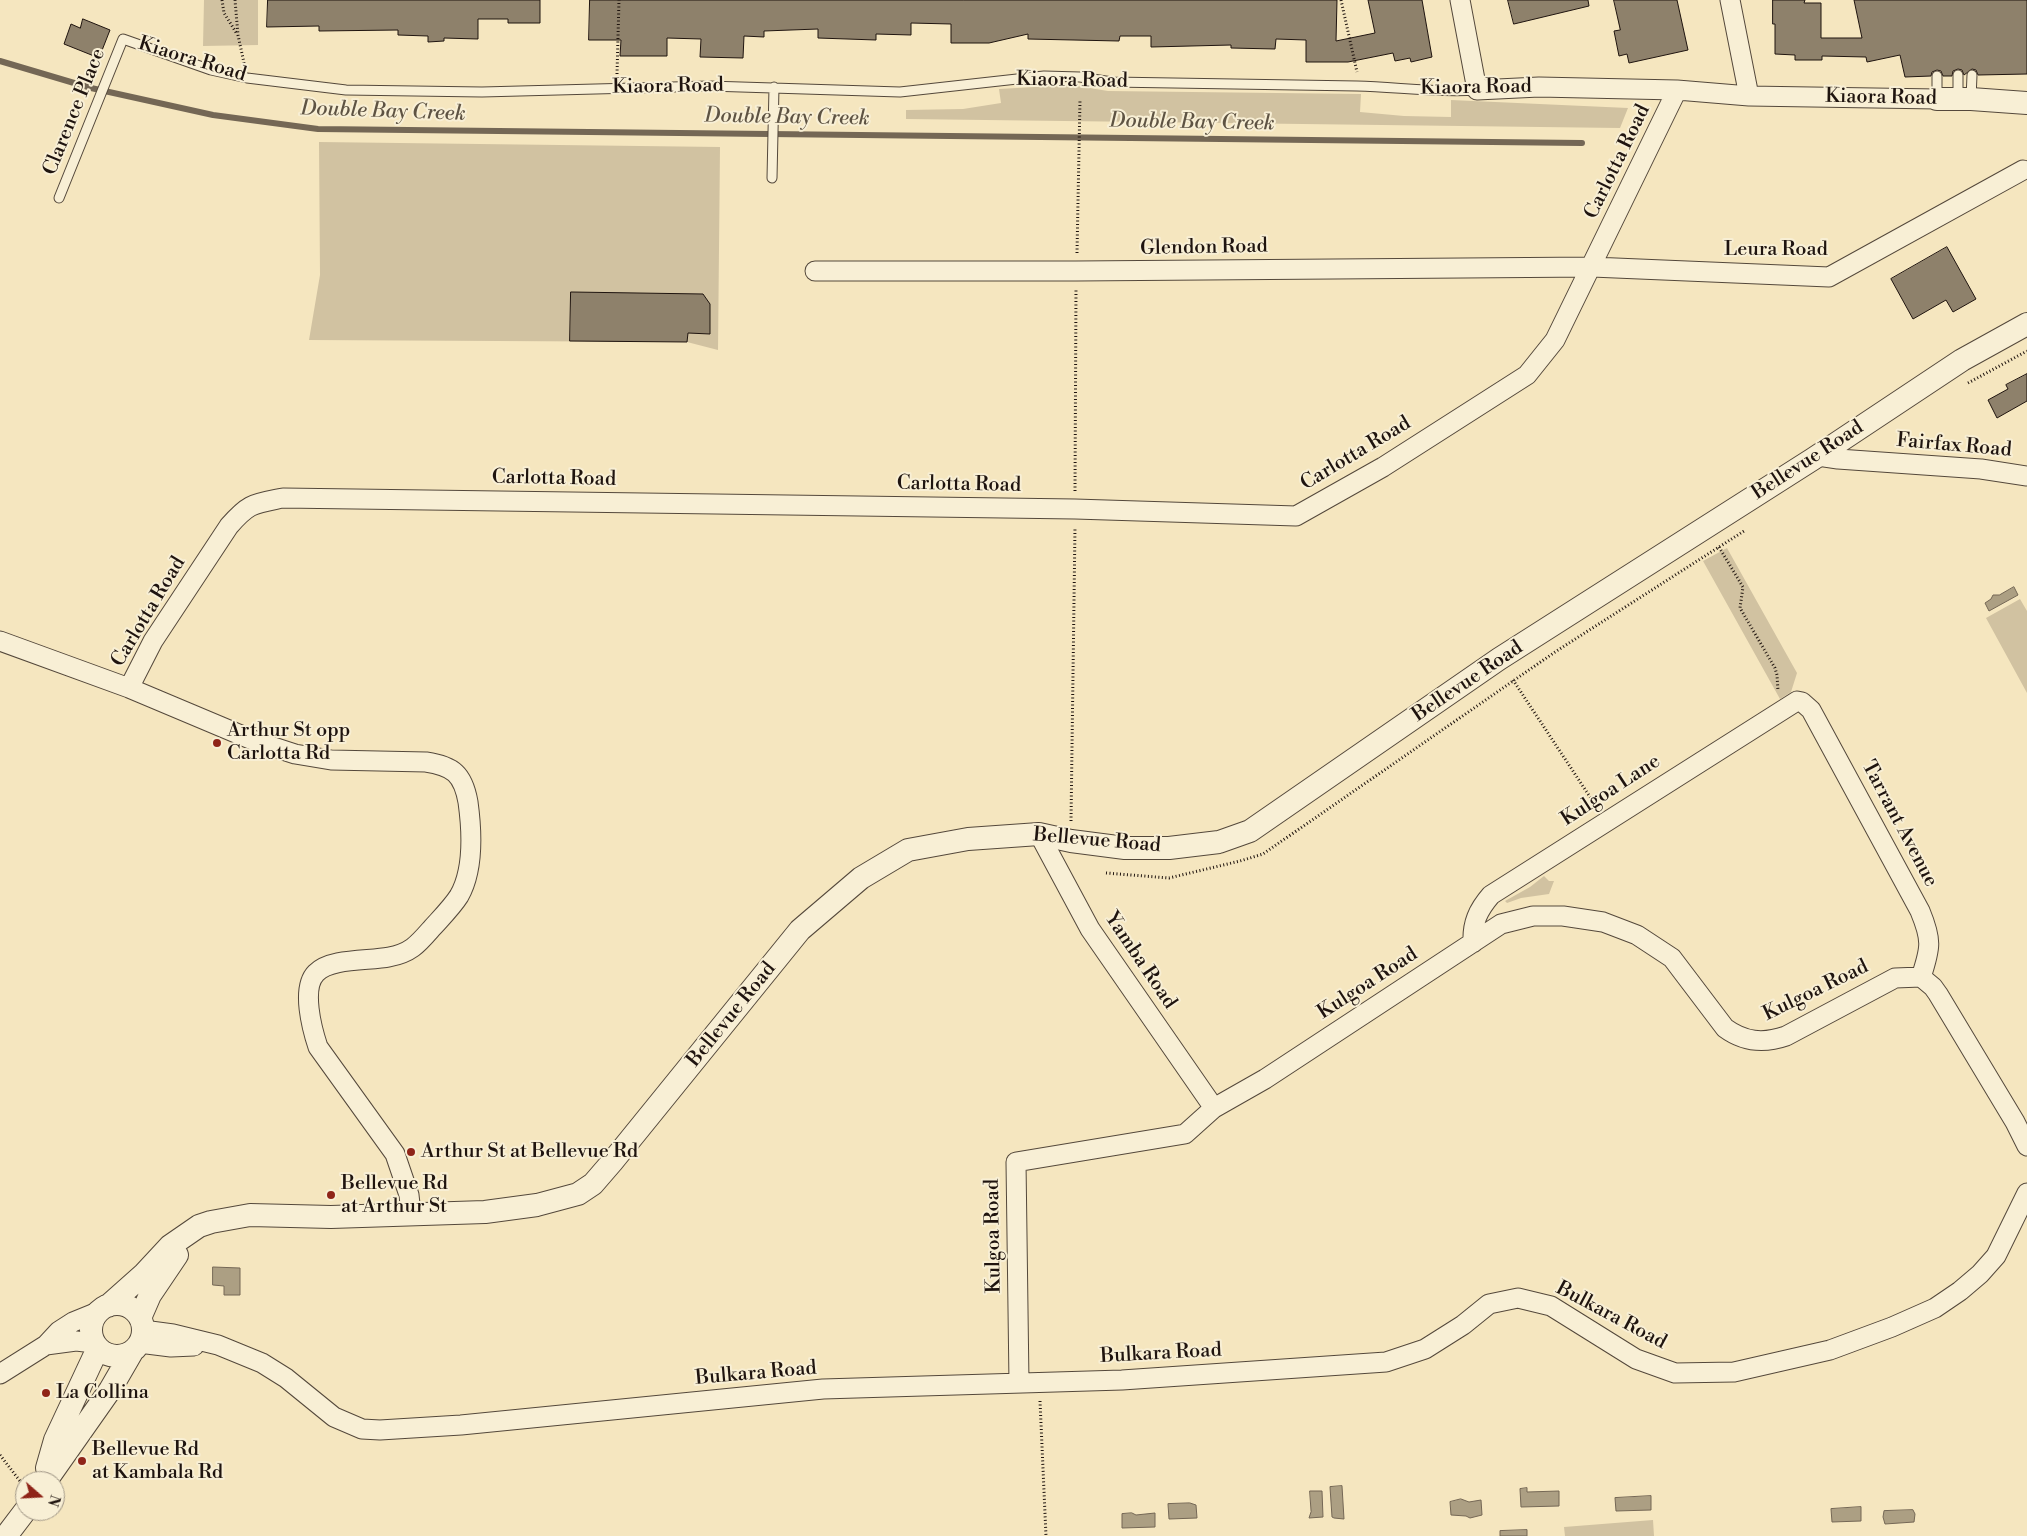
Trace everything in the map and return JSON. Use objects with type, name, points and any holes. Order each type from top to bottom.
[{"type":"street","points":[[1460,0],[1477,90]]},
{"type":"street","points":[[1730,0],[1749,96]]},
{"type":"street","name":"Kiaora Road","points":[[1477,90],[1539,87],[1677,90],[1749,96],[1956,99],[2027,104]]},
{"type":"street","name":"Carlotta Road","points":[[129,688],[153,641],[229,526],[243,509],[257,503],[283,498],[1065,509],[1296,516],[1383,467],[1527,374],[1555,340],[1677,90]]},
{"type":"street","name":"Leura Road","points":[[1592,266],[1829,277],[2023,170]]},
{"type":"street","name":"Glendon Road","points":[[815,271],[1076,271],[1592,266]]},
{"type":"street","name":"Bellevue Road","points":[[104,1308],[144,1274],[170,1246],[199,1226],[223,1219],[250,1215],[331,1217],[485,1212],[537,1205],[578,1194],[592,1184],[612,1162],[800,930],[861,878],[908,850],[968,839],[1039,834],[1071,841],[1125,848],[1168,848],[1220,842],[1250,831],[1499,659],[1818,456],[1962,360],[2027,324]]},
{"type":"street","name":"Fairfax Road","points":[[1818,456],[1981,469],[2027,476]]},
{"type":"street","points":[[0,641],[129,688],[254,741],[294,754],[332,760],[426,762],[440,764],[455,772],[464,786],[470,824],[470,854],[466,880],[459,896],[412,950],[388,957],[333,965],[316,973],[309,986],[313,1031],[318,1047],[395,1154],[409,1195],[411,1213]]},
{"type":"street","name":"Kulgoa Lane","points":[[1473,942],[1472,929],[1476,917],[1491,895],[1793,702],[1802,702]]},
{"type":"street","name":"Tarrant Avenue","points":[[1802,702],[1811,710],[1920,911],[1927,928],[1929,940],[1929,953],[1921,977]]},
{"type":"street","name":"Yamba Road","points":[[1039,834],[1090,929],[1214,1108]]},
{"type":"street","name":"Kulgoa Road","points":[[1019,1383],[1016,1162],[1185,1134],[1214,1108],[1265,1079],[1501,924],[1533,916],[1572,916],[1603,922],[1637,934],[1672,958],[1725,1028],[1737,1036],[1755,1041],[1774,1040],[1786,1036],[1895,978],[1921,977]]},
{"type":"street","points":[[1921,977],[1938,994],[2015,1122],[2027,1146]]},
{"type":"street","name":"Bulkara Road","points":[[139,1336],[173,1334],[218,1345],[262,1363],[286,1378],[334,1417],[362,1429],[371,1430],[461,1425],[823,1390],[1122,1380],[1386,1362],[1425,1349],[1463,1325],[1489,1304],[1518,1298],[1551,1306],[1636,1359],[1668,1370],[1675,1372],[1734,1372],[1830,1350],[1892,1328],[1935,1308],[1980,1274],[1996,1256],[2027,1194]]},
{"type":"street","points":[[46,1471],[110,1390],[139,1336],[150,1295],[199,1226]]},
{"type":"street","points":[[0,1374],[46,1345],[59,1331],[73,1322],[104,1308],[117,1304],[126,1306],[134,1311],[139,1336],[124,1356],[105,1354],[96,1345],[91,1335],[94,1317],[104,1308]]},
{"type":"street","points":[[46,1345],[76,1341],[96,1345]]},
{"type":"street","points":[[42,1471],[96,1345]]},
{"type":"street","points":[[6,1536],[17,1521]]},
{"type":"lane","name":"Kiaora Road","points":[[123,39],[211,70],[247,78],[346,90],[482,92],[617,87],[774,87],[900,92],[1044,76],[1080,76],[1112,82],[1388,86],[1417,91],[1454,92],[1477,90]]},
{"type":"lane","name":"Clarence Place","points":[[59,198],[123,39]]},
{"type":"lane","points":[[1956,99],[1958,75]]},
{"type":"lane","points":[[1956,99],[1972,75]]},
{"type":"lane","points":[[1937,76],[1956,99]]},
{"type":"lane","points":[[772,178],[774,87]]},
{"type":"path","points":[[222,0],[224,13],[238,34]]},
{"type":"path","points":[[236,0],[238,34],[247,78]]},
{"type":"path","points":[[617,87],[619,0]]},
{"type":"path","points":[[1341,0],[1357,74],[1357,86]]},
{"type":"path","points":[[1075,472],[1076,271],[1080,100]]},
{"type":"path","points":[[1719,547],[1743,587],[1740,608],[1775,668],[1777,675],[1776,688]]},
{"type":"path","points":[[1071,841],[1074,548]]},
{"type":"path","points":[[1514,681],[1606,821]]},
{"type":"path","points":[[1040,1400],[1046,1536]]},
{"type":"path","points":[[0,1455],[22,1471]]},
{"type":"shaded area","points":[[204,0],[258,0],[258,45],[203,46]]},
{"type":"shaded area","points":[[1071,85],[1108,91],[1361,94],[1360,112],[1404,116],[1451,117],[1451,100],[1628,108],[1620,128],[906,119],[906,110],[963,109],[1001,103],[999,89]]},
{"type":"shaded area","points":[[319,142],[720,147],[718,350],[687,342],[309,340],[320,275]]},
{"type":"shaded area","points":[[1727,548],[1797,673],[1791,692],[1780,699],[1703,561]]},
{"type":"shaded area","points":[[2014,587],[2018,595],[1989,611],[1985,603],[1993,595],[1999,595]]},
{"type":"shaded area","points":[[2020,599],[2027,611],[2027,693],[1986,618]]},
{"type":"shaded area","points":[[1544,876],[1549,881],[1554,881],[1549,894],[1521,898],[1507,903],[1505,901],[1530,887]]},
{"type":"shaded area","points":[[213,1267],[240,1268],[240,1295],[224,1295],[224,1286],[213,1285]]},
{"type":"shaded area","points":[[1342,1486],[1344,1519],[1332,1517],[1330,1487]]},
{"type":"shaded area","points":[[1527,1488],[1527,1492],[1559,1491],[1559,1506],[1521,1507],[1520,1489]]},
{"type":"shaded area","points":[[1310,1491],[1322,1491],[1323,1517],[1309,1518],[1311,1512]]},
{"type":"shaded area","points":[[1651,1496],[1651,1510],[1616,1511],[1615,1498]]},
{"type":"shaded area","points":[[1461,1499],[1469,1502],[1481,1500],[1482,1515],[1470,1518],[1451,1515],[1450,1502]]},
{"type":"shaded area","points":[[1190,1503],[1196,1505],[1197,1518],[1169,1519],[1168,1504]]},
{"type":"shaded area","points":[[1861,1507],[1861,1521],[1832,1522],[1831,1509]]},
{"type":"shaded area","points":[[1913,1510],[1915,1514],[1914,1522],[1885,1524],[1884,1511]]},
{"type":"shaded area","points":[[1132,1513],[1136,1515],[1155,1513],[1155,1527],[1122,1528],[1122,1514]]},
{"type":"shaded area","points":[[1653,1520],[1654,1536],[1565,1536],[1564,1527]]},
{"type":"shaded area","points":[[1527,1530],[1527,1536],[1500,1536],[1500,1531]]},
{"type":"building","points":[[268,0],[540,0],[540,23],[508,23],[508,19],[478,19],[478,39],[444,38],[444,41],[428,42],[428,36],[398,35],[398,30],[319,31],[319,26],[267,27]]},
{"type":"building","points":[[590,0],[1337,0],[1336,41],[1375,33],[1368,0],[1422,0],[1432,57],[1411,62],[1410,58],[1395,61],[1393,53],[1348,62],[1306,62],[1306,40],[1276,39],[1275,49],[1231,48],[1231,45],[1151,47],[1151,36],[1120,36],[1119,41],[1028,39],[1028,34],[989,43],[951,43],[951,24],[911,23],[911,35],[876,34],[876,40],[818,38],[818,29],[764,31],[764,37],[744,36],[743,58],[700,57],[701,39],[667,38],[667,56],[620,56],[621,40],[589,40]]},
{"type":"building","points":[[1508,0],[1588,0],[1589,6],[1514,24]]},
{"type":"building","points":[[1614,0],[1677,0],[1688,50],[1629,63],[1627,54],[1619,56],[1614,31],[1620,30]]},
{"type":"building","points":[[1773,0],[1805,0],[1804,3],[1821,3],[1821,38],[1862,38],[1854,0],[2027,0],[2027,74],[1978,75],[1976,70],[1972,69],[1964,75],[1962,70],[1958,69],[1953,71],[1952,76],[1943,76],[1941,71],[1937,70],[1932,72],[1931,76],[1905,77],[1900,55],[1867,62],[1866,57],[1822,56],[1822,60],[1795,60],[1795,55],[1775,54]]},
{"type":"building","points":[[83,19],[110,30],[99,58],[64,44],[71,24],[80,28]]},
{"type":"building","points":[[1947,247],[1976,299],[1953,312],[1946,300],[1913,319],[1891,279]]},
{"type":"building","points":[[571,292],[703,294],[710,304],[710,334],[688,333],[687,342],[570,341]]},
{"type":"building","points":[[2027,374],[2027,401],[1997,418],[1988,400],[2008,389],[2006,385]]},
{"type":"waterway","name":"Double Bay Creek","points":[[0,61],[91,88],[213,115],[318,129],[1582,143]]},
{"type":"place","name":"Arthur St opp Carlotta Rd","points":[[217,743]]},
{"type":"place","name":"Arthur St at Bellevue Rd","points":[[411,1152]]},
{"type":"place","name":"Bellevue Rd at Arthur St","points":[[331,1195]]},
{"type":"place","name":"La Collina","points":[[46,1393]]},
{"type":"place","name":"Bellevue Rd at Kambala Rd","points":[[82,1461]]}]
